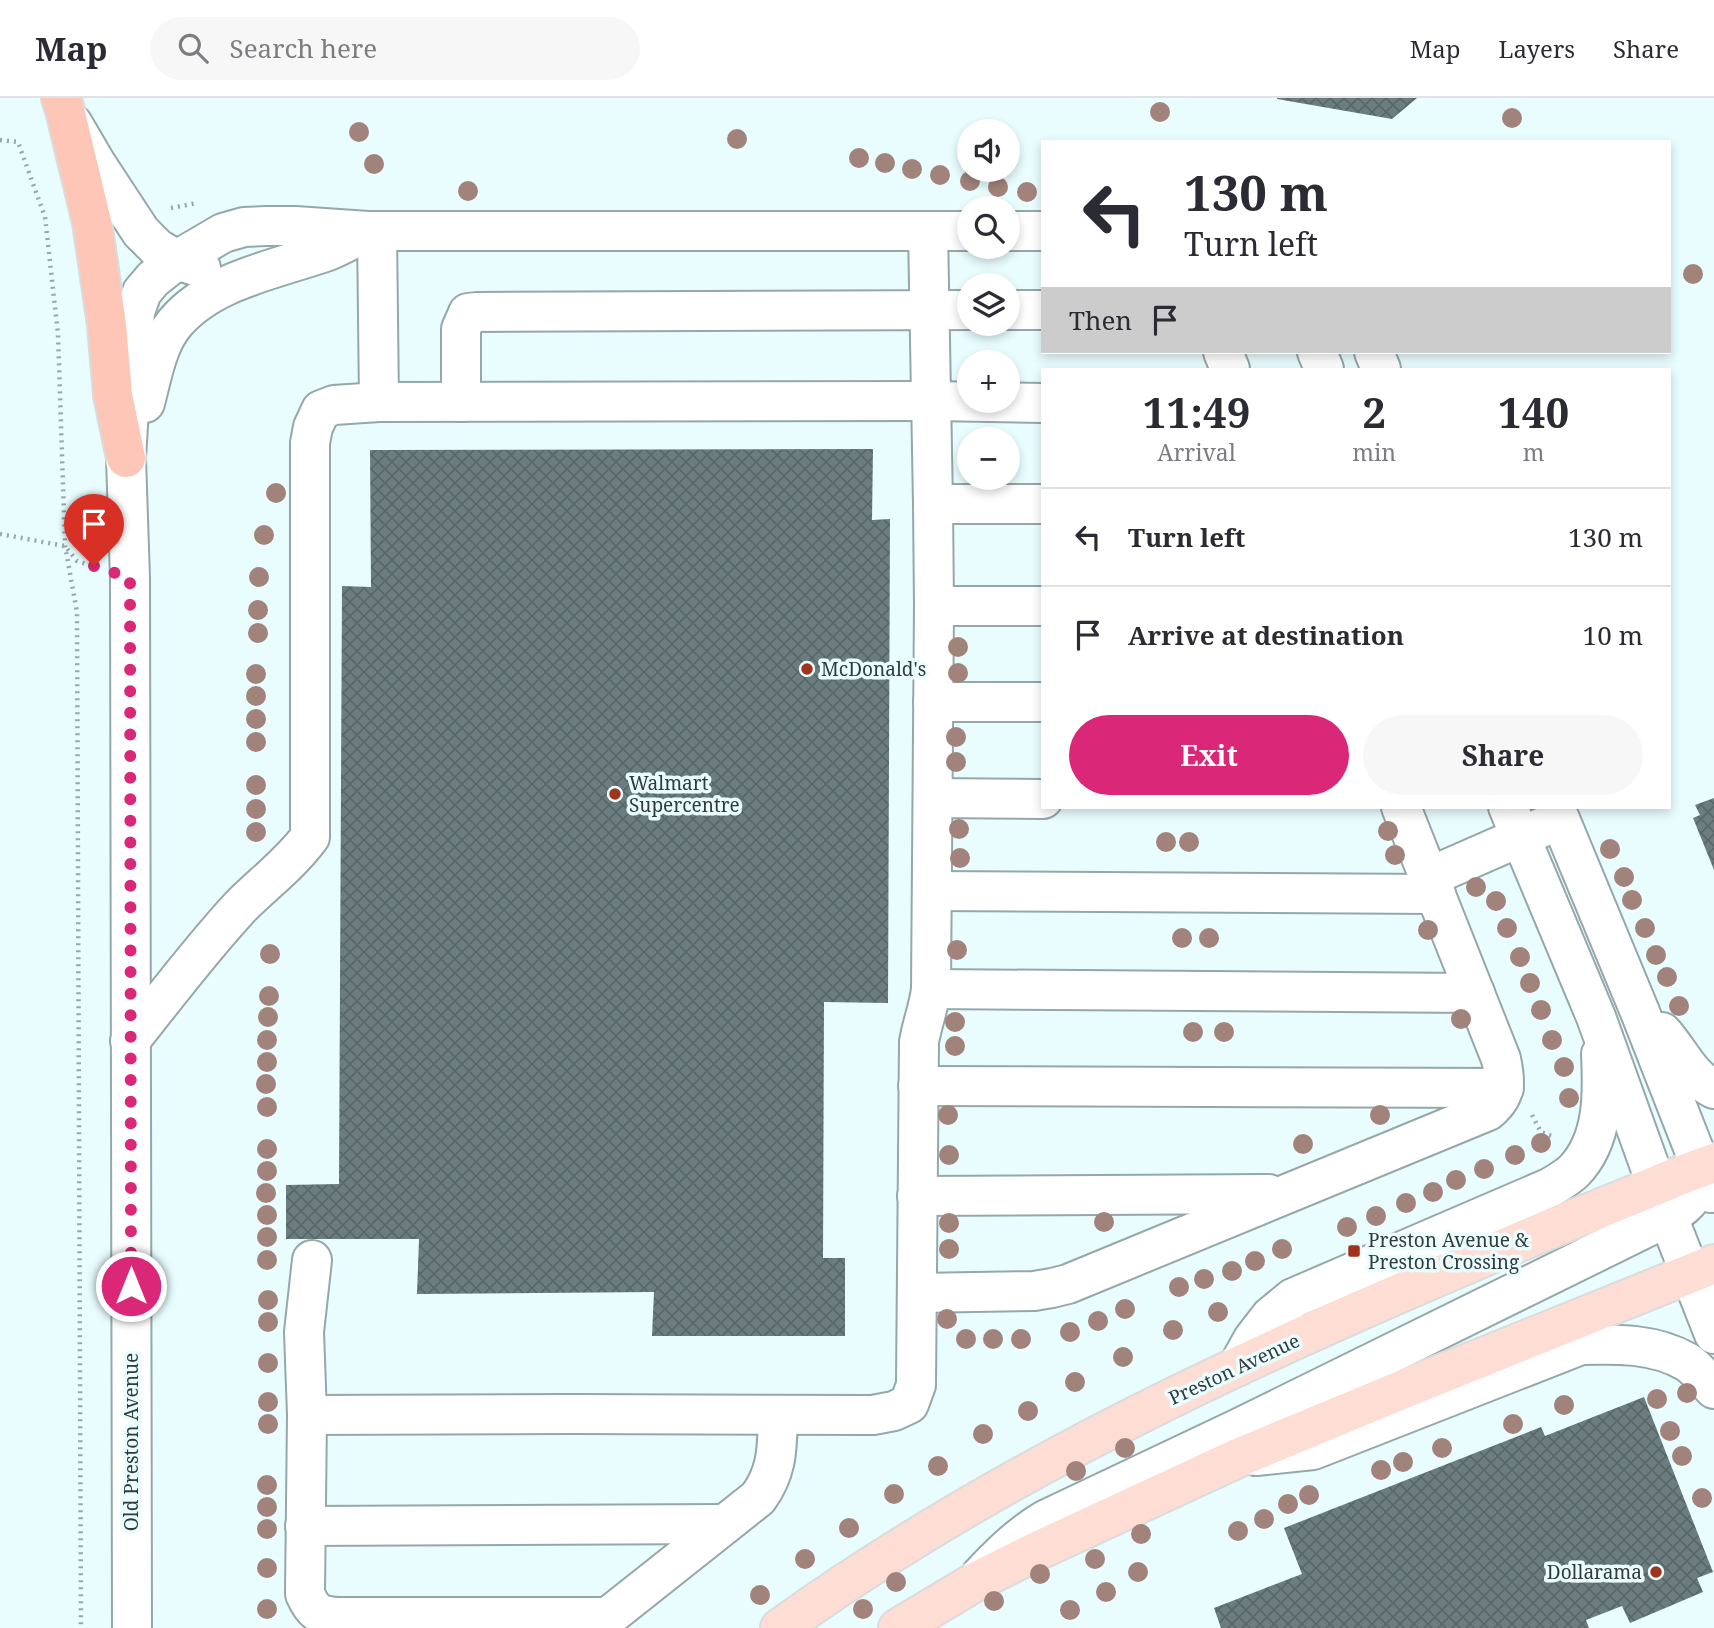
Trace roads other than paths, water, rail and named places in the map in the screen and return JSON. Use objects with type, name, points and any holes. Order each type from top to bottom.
[{"type":"highway","points":[[63,104],[92,222],[104,300],[113,395],[126,458]]},
{"type":"main road","name":"Preston Avenue","points":[[780,1628],[863,1570],[1004,1486],[1083,1443],[1238,1366],[1502,1250],[1662,1201],[1710,1177]]},
{"type":"main road","points":[[898,1628],[975,1582],[1035,1552],[1240,1457],[1702,1269]]},
{"type":"street","points":[[63,104],[97,165],[141,232],[157,248],[177,260],[197,267],[222,274],[251,276]]},
{"type":"street","name":"Old Preston Avenue","points":[[132,1628],[130,578],[126,458],[135,312],[142,292],[153,279],[177,260],[223,233],[244,227],[295,226],[373,230],[957,230]]},
{"type":"street","points":[[126,458],[160,349],[173,325],[192,306],[251,276],[330,250],[373,230],[379,402]]},
{"type":"street","points":[[307,1415],[873,1415],[894,1411],[909,1404],[916,1385],[919,1042],[931,989],[934,606],[928,230]]},
{"type":"street","points":[[1020,230],[1041,230]]},
{"type":"street","points":[[461,402],[461,330],[468,313],[957,310]]},
{"type":"street","points":[[1020,310],[1041,310]]},
{"type":"street","points":[[130,1041],[211,939],[295,856],[310,837],[310,443],[313,427],[321,410],[334,405],[379,402],[1041,403]]},
{"type":"street","points":[[933,504],[1041,504]]},
{"type":"street","points":[[934,606],[1041,606]]},
{"type":"street","points":[[933,702],[1041,702]]},
{"type":"street","points":[[933,798],[1041,799]]},
{"type":"street","points":[[917,1293],[1034,1291],[1068,1284],[1488,1111],[1499,1102],[1504,1088],[1501,1059],[1402,809]]},
{"type":"street","points":[[932,891],[1432,885],[1514,822],[1558,813],[1710,1177]]},
{"type":"street","points":[[1514,822],[1596,1017],[1662,1201],[1702,1269],[1714,1334]]},
{"type":"street","points":[[931,989],[1475,993]]},
{"type":"street","points":[[1640,1012],[1665,1034],[1690,1070],[1705,1084],[1714,1088]]},
{"type":"street","points":[[1238,1366],[1252,1339],[1270,1317],[1293,1298],[1552,1187],[1574,1171],[1593,1144],[1600,1119],[1601,1056],[1596,1017]]},
{"type":"street","points":[[918,1086],[1504,1088]]},
{"type":"street","points":[[918,1196],[1289,1194]]},
{"type":"street","points":[[975,1582],[1024,1533],[1045,1520],[1235,1430],[1662,1201]]},
{"type":"street","points":[[312,1260],[304,1332],[307,1415],[304,1594],[316,1612],[326,1616],[608,1617],[758,1498],[766,1487],[776,1459],[778,1415]]},
{"type":"street","points":[[1240,1457],[1313,1450],[1581,1345],[1619,1344],[1658,1349],[1689,1363],[1714,1389]]},
{"type":"street","points":[[305,1526],[725,1524]]},
{"type":"place","name":"McDonald's","points":[[807,669]]},
{"type":"place","name":"Walmart Supercentre","points":[[615,794]]},
{"type":"place","name":"Preston Avenue & Preston Crossing","points":[[1354,1251]]},
{"type":"place","name":"Dollarama","points":[[1656,1572]]}]
